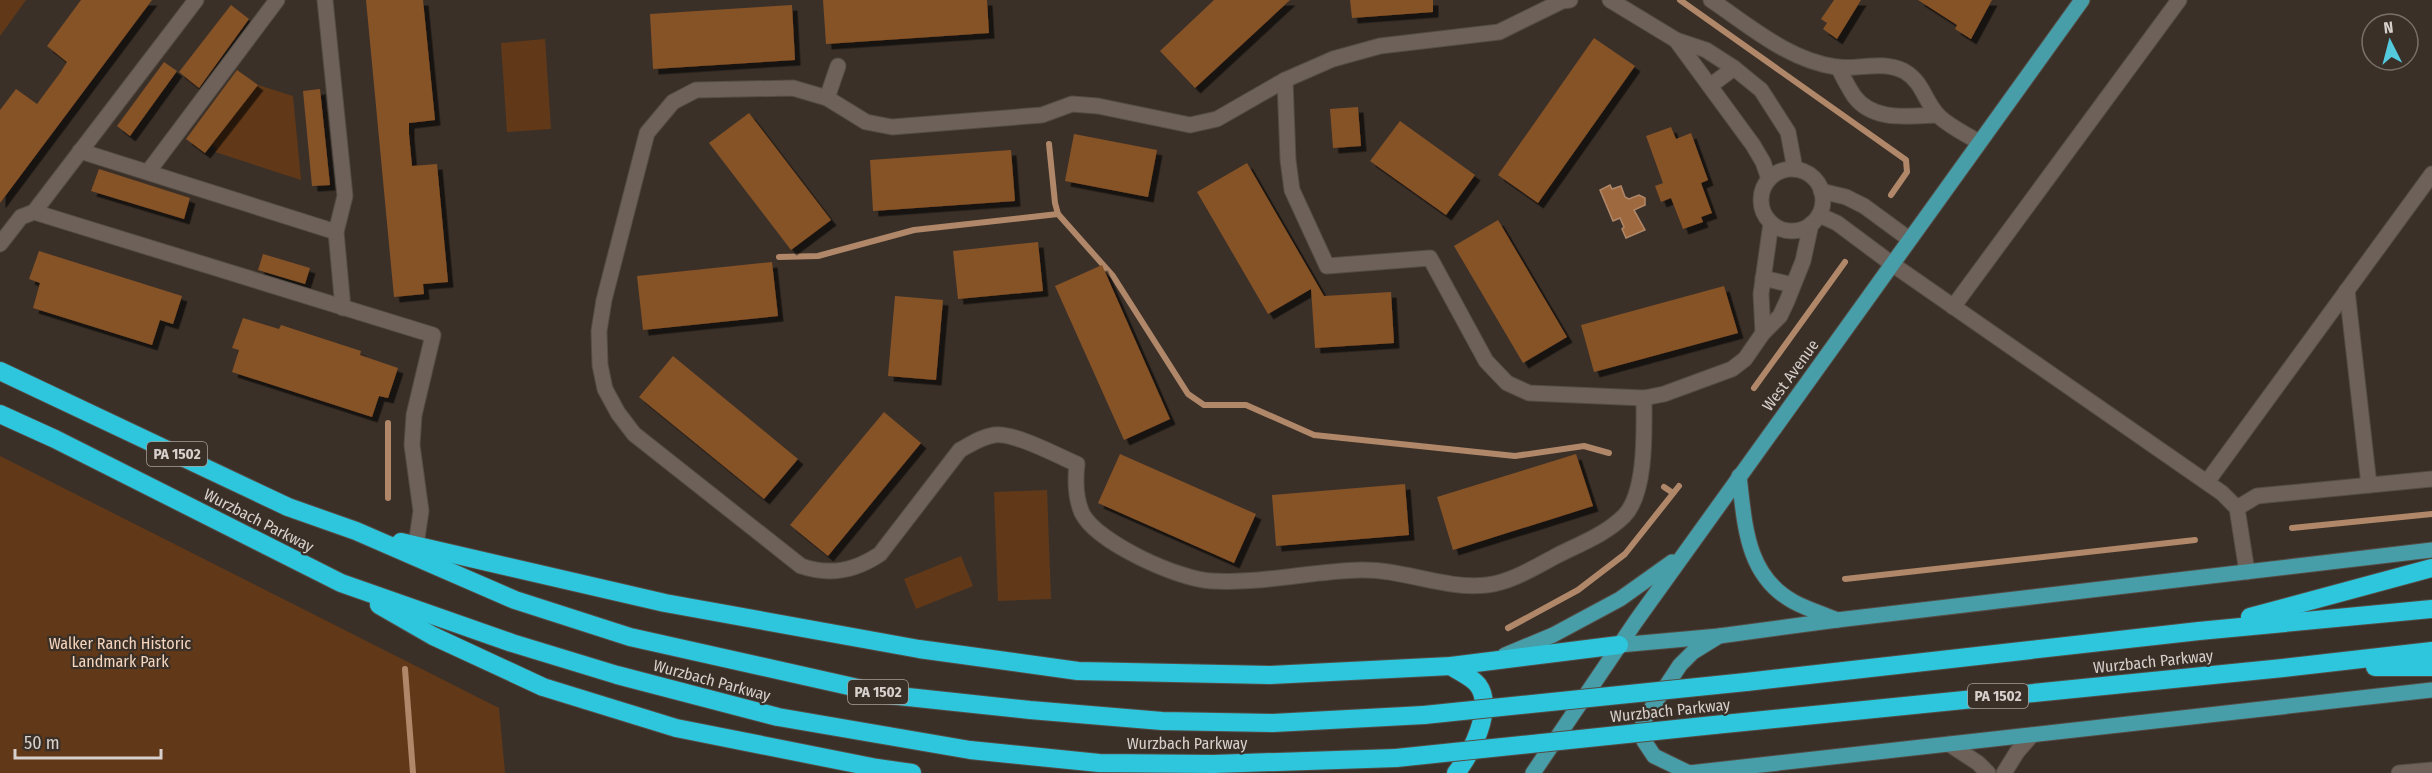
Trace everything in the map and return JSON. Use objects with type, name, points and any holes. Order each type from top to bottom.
[{"type":"highway","name":"Wurzbach Parkway","points":[[0,371],[288,507],[356,531],[515,600],[630,637],[889,695],[1030,710],[1162,721],[1273,723],[1424,715],[1746,682],[2199,631],[2432,609]]},
{"type":"highway","name":"Wurzbach Parkway","points":[[0,414],[56,439],[341,583],[512,643],[629,678],[778,717],[970,750],[1100,763],[1214,764],[1396,758],[2432,651]]},
{"type":"highway","points":[[356,531],[665,603],[920,649],[1078,671],[1270,675],[1488,663],[1619,645]]},
{"type":"highway","points":[[2199,631],[2432,568]]},
{"type":"highway","points":[[341,583],[433,636],[543,687],[676,728],[912,773]]},
{"type":"highway","points":[[1451,666],[1478,684],[1486,710],[1468,759],[1456,773]]},
{"type":"highway","points":[[2283,668],[2432,667]]},
{"type":"main road","name":"West Avenue","points":[[1533,773],[1682,555],[2082,0]]},
{"type":"main road","points":[[1740,476],[1746,532],[1752,554],[1766,582],[1793,602],[1837,620]]},
{"type":"main road","points":[[1619,645],[1719,636],[2432,550]]},
{"type":"main road","points":[[1488,663],[1553,636],[1620,599],[1682,555]]},
{"type":"main road","points":[[1719,636],[1693,652],[1680,665],[1643,721],[1644,741],[1654,756],[1689,773],[2432,690]]},
{"type":"lane","points":[[0,243],[21,217],[34,212],[196,0]]},
{"type":"lane","points":[[148,172],[277,0]]},
{"type":"lane","points":[[325,0],[345,196],[336,232],[343,308]]},
{"type":"lane","points":[[1570,0],[1562,1],[1498,32],[1380,46],[1333,59],[1285,80],[1217,119],[1190,125],[1098,106],[1072,104],[1042,115],[892,127],[866,122],[827,98],[810,92],[782,88],[696,90],[673,102],[647,133],[604,300],[599,331],[600,365],[605,389],[618,413],[634,434],[801,566],[818,572],[840,572],[865,564],[880,555],[960,450],[977,440],[996,435],[1029,443],[1077,464],[1075,488],[1083,514],[1096,531],[1120,548],[1178,574],[1209,581],[1238,581],[1381,570],[1461,585],[1487,585],[1517,577],[1612,527],[1626,514],[1637,489],[1644,450],[1644,398]]},
{"type":"lane","points":[[1610,0],[1676,40],[1706,50],[1734,68],[1761,90],[1788,132],[1796,169]]},
{"type":"lane","points":[[1711,0],[1786,50],[1814,62],[1838,67],[1872,65],[1891,67],[1905,72],[1924,90],[1937,115],[1979,142]]},
{"type":"lane","points":[[1953,307],[2179,0]]},
{"type":"lane","points":[[1676,40],[1752,145],[1763,162],[1769,179]]},
{"type":"lane","points":[[827,98],[838,66]]},
{"type":"lane","points":[[1838,67],[1855,97],[1866,108],[1879,114],[1937,115]]},
{"type":"lane","points":[[1710,86],[1734,68]]},
{"type":"lane","points":[[1285,80],[1288,160],[1292,190],[1327,266],[1430,258],[1486,361],[1507,383],[1529,393],[1644,398],[1664,394],[1732,369],[1745,359],[1763,333],[1780,316],[1803,261],[1815,219],[1822,203],[1821,191],[1816,180],[1796,169],[1786,169],[1769,179],[1764,187],[1761,206],[1771,223],[1791,230],[1802,229],[1815,219],[1837,223],[1953,307],[2207,482],[2237,508],[2247,572]]},
{"type":"lane","points":[[80,151],[336,232]]},
{"type":"lane","points":[[2207,482],[2432,174]]},
{"type":"lane","points":[[1821,191],[1846,196],[1864,206],[1909,239]]},
{"type":"lane","points":[[34,212],[433,335],[414,415],[412,445],[421,511],[416,545]]},
{"type":"lane","points":[[1763,333],[1761,313],[1763,278],[1771,223]]},
{"type":"lane","points":[[1763,278],[1794,285]]},
{"type":"lane","points":[[2347,290],[2369,485]]},
{"type":"lane","points":[[2237,508],[2257,496],[2432,479]]},
{"type":"lane","points":[[2004,773],[2017,752],[2032,735]]},
{"type":"lane","points":[[1949,744],[1978,763],[1988,773]]},
{"type":"lane","points":[[2399,773],[2432,770]]},
{"type":"green space","points":[[0,0],[26,0],[0,36]]},
{"type":"green space","points":[[545,39],[551,129],[507,132],[501,43]]},
{"type":"green space","points":[[258,85],[293,96],[301,180],[215,152],[217,149],[212,145]]},
{"type":"green space","name":"Walker Ranch Historic Landmark Park","points":[[0,456],[499,708],[505,773],[0,773]]},
{"type":"green space","points":[[1047,490],[1051,599],[998,601],[994,492]]},
{"type":"green space","points":[[961,556],[973,586],[916,609],[904,579]]},
{"type":"shaded area","points":[[1610,185],[1612,189],[1621,186],[1625,197],[1629,199],[1639,195],[1645,198],[1645,205],[1634,210],[1645,230],[1626,238],[1620,218],[1613,221],[1600,190]]},
{"type":"building","points":[[81,0],[152,0],[0,203],[0,110],[16,89],[37,104],[60,73],[67,62],[47,46]]},
{"type":"building","points":[[366,0],[423,0],[435,120],[409,123],[409,134],[412,166],[437,164],[448,282],[423,284],[424,294],[394,297]]},
{"type":"building","points":[[823,0],[987,0],[989,33],[826,44]]},
{"type":"building","points":[[1214,0],[1290,0],[1195,88],[1160,51]]},
{"type":"building","points":[[1350,0],[1433,0],[1433,12],[1352,18]]},
{"type":"building","points":[[1834,0],[1861,0],[1837,39],[1823,29],[1827,23],[1821,19]]},
{"type":"building","points":[[1918,0],[1992,0],[1971,39],[1955,29],[1957,25]]},
{"type":"building","points":[[231,5],[249,19],[199,88],[179,72]]},
{"type":"building","points":[[792,5],[795,60],[653,69],[650,14]]},
{"type":"building","points":[[1594,38],[1635,66],[1538,203],[1498,175]]},
{"type":"building","points":[[164,62],[177,71],[130,136],[117,126]]},
{"type":"building","points":[[237,70],[258,85],[205,153],[186,139]]},
{"type":"building","points":[[320,89],[330,185],[312,186],[303,91]]},
{"type":"building","points":[[1358,107],[1361,146],[1333,148],[1330,109]]},
{"type":"building","points":[[749,113],[831,220],[791,250],[709,143]]},
{"type":"building","points":[[1400,121],[1475,175],[1446,215],[1370,161]]},
{"type":"building","points":[[1671,127],[1676,139],[1691,133],[1708,180],[1701,183],[1712,213],[1701,217],[1703,222],[1683,229],[1671,198],[1661,202],[1655,186],[1663,183],[1646,136]]},
{"type":"building","points":[[1074,134],[1157,150],[1148,197],[1065,181]]},
{"type":"building","points":[[1011,150],[1015,201],[873,211],[870,160]]},
{"type":"building","points":[[1247,163],[1324,296],[1391,292],[1394,343],[1315,348],[1311,289],[1268,314],[1197,192]]},
{"type":"building","points":[[99,169],[190,198],[184,219],[91,191]]},
{"type":"building","points":[[1498,220],[1567,337],[1523,363],[1454,246]]},
{"type":"building","points":[[1038,242],[1043,291],[958,299],[953,251]]},
{"type":"building","points":[[39,251],[182,296],[173,324],[160,320],[152,345],[33,308],[40,283],[29,279]]},
{"type":"building","points":[[263,254],[310,268],[305,284],[258,270]]},
{"type":"building","points":[[772,262],[778,316],[643,330],[637,276]]},
{"type":"building","points":[[1102,265],[1170,419],[1124,440],[1055,286]]},
{"type":"building","points":[[1724,286],[1738,333],[1594,372],[1581,325]]},
{"type":"building","points":[[895,296],[943,300],[936,380],[888,376]]},
{"type":"building","points":[[243,318],[279,329],[281,325],[361,351],[360,355],[398,368],[388,398],[379,396],[372,417],[232,372],[239,350],[232,348]]},
{"type":"building","points":[[673,356],[798,459],[764,499],[639,397]]},
{"type":"building","points":[[884,412],[921,443],[828,556],[790,525]]},
{"type":"building","points":[[1120,454],[1256,514],[1234,563],[1098,503]]},
{"type":"building","points":[[1576,454],[1593,506],[1453,550],[1437,497]]},
{"type":"building","points":[[1405,484],[1409,535],[1276,546],[1272,495]]},
{"type":"waterway","points":[[1680,0],[1906,160],[1907,172],[1891,195]]},
{"type":"waterway","points":[[1049,144],[1058,214]]},
{"type":"waterway","points":[[779,257],[818,256],[914,230],[1058,214],[1113,276],[1188,394],[1204,405],[1246,405],[1314,435],[1515,456],[1584,446],[1609,453]]},
{"type":"waterway","points":[[1754,388],[1845,262]]},
{"type":"waterway","points":[[388,423],[388,498]]},
{"type":"waterway","points":[[1508,628],[1578,590],[1625,554],[1679,486]]},
{"type":"waterway","points":[[1664,487],[1673,493]]},
{"type":"waterway","points":[[2292,528],[2432,514]]},
{"type":"waterway","points":[[1845,579],[2195,540]]},
{"type":"waterway","points":[[405,669],[413,773]]}]
